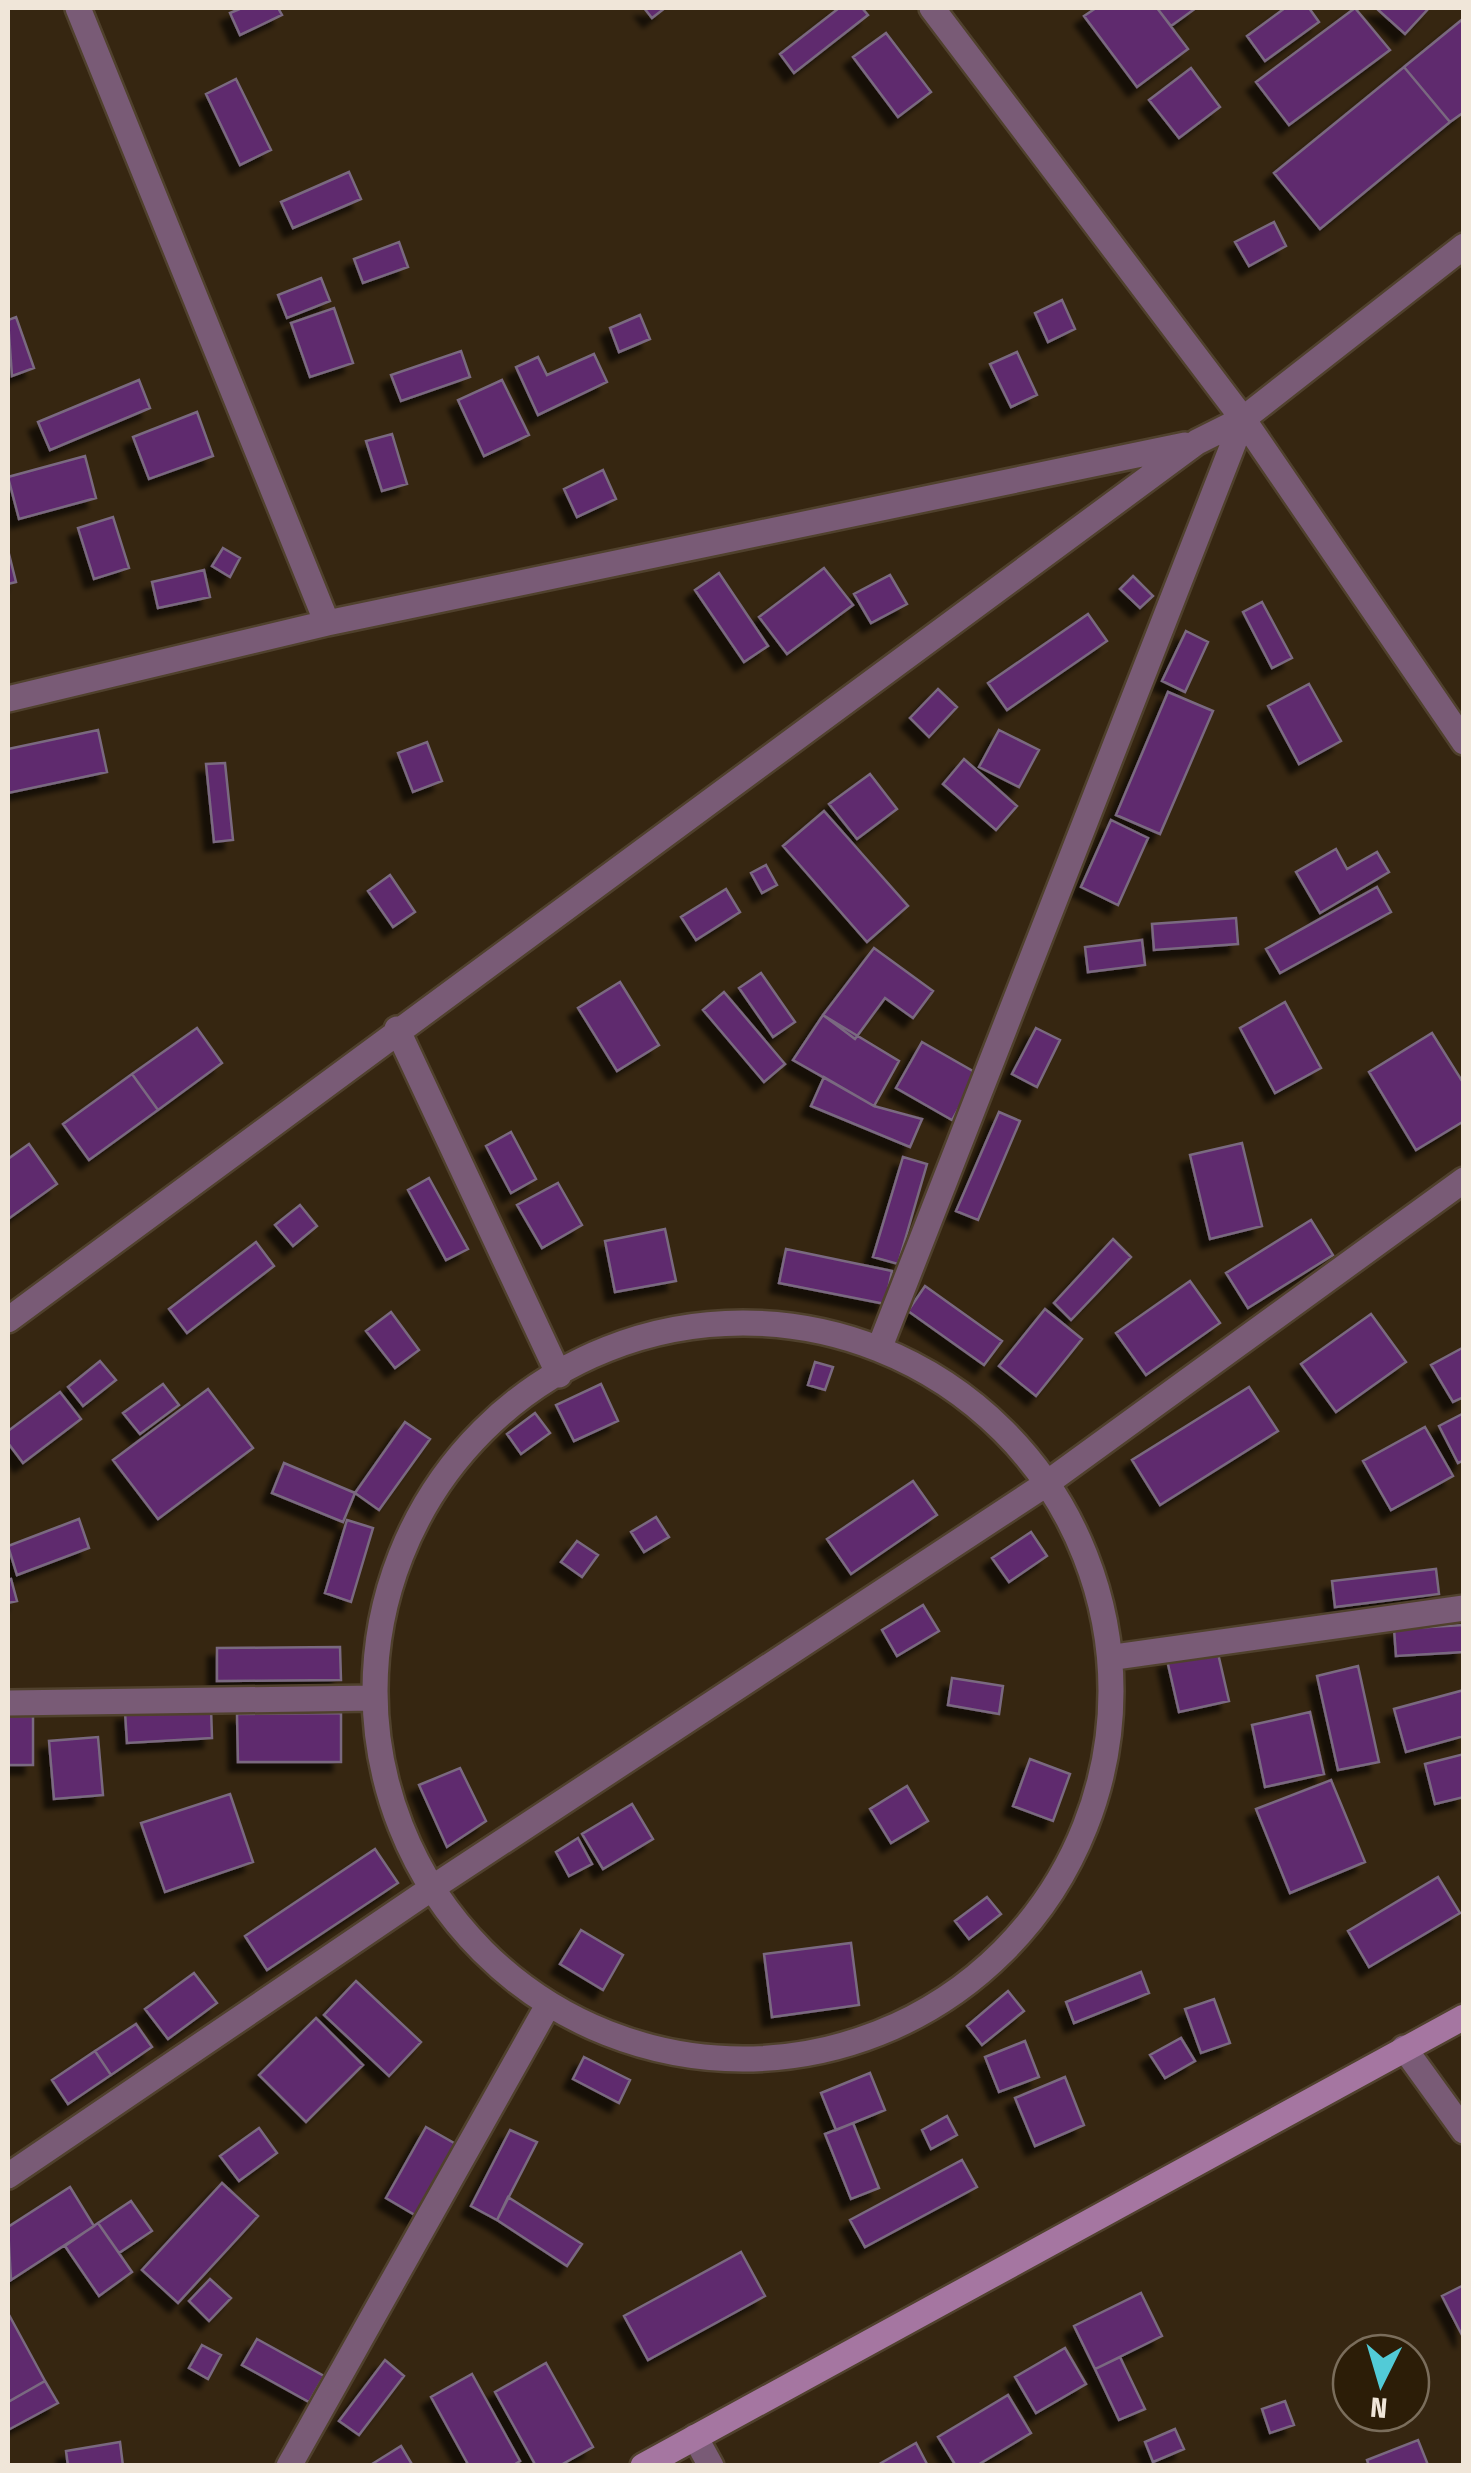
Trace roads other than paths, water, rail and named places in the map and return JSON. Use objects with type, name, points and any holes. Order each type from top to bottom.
[{"type":"street","points":[[78,8],[327,623]]},
{"type":"street","points":[[932,8],[1242,418],[1464,742]]},
{"type":"street","points":[[8,1320],[1197,442],[1242,418],[1464,246]]},
{"type":"street","points":[[879,1349],[1242,418]]},
{"type":"street","points":[[8,699],[327,623],[1197,442]]},
{"type":"street","points":[[397,1030],[559,1375]]},
{"type":"street","points":[[8,2176],[435,1886],[1043,1486],[1464,1180]]},
{"type":"street","points":[[786,1324],[879,1349],[896,1354],[988,1412],[1086,1544],[1115,1657],[1107,1776],[1061,1886],[940,2006],[772,2060],[636,2046],[543,2014],[454,1924],[384,1787],[372,1674],[402,1544],[484,1426],[588,1355],[656,1331],[786,1324]]},
{"type":"street","points":[[1115,1657],[1464,1608]]},
{"type":"street","points":[[8,1703],[375,1698]]},
{"type":"street","points":[[289,2466],[543,2014]]},
{"type":"street","points":[[643,2466],[1464,2016]]},
{"type":"street","points":[[1404,2048],[1464,2130]]},
{"type":"street","points":[[695,2437],[711,2466]]}]
